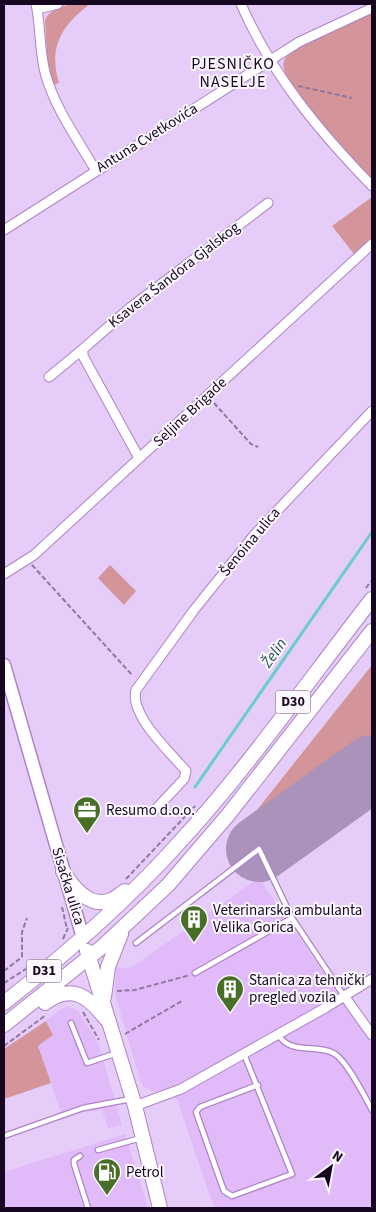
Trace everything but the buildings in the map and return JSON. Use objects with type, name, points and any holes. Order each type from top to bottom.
[{"type":"main road","name":"D30","points":[[83,938],[141,883],[212,804],[367,597]]},
{"type":"main road","name":"D30","points":[[125,925],[168,885],[196,854],[372,631]]},
{"type":"main road","name":"Sisačka ulica","points":[[4,665],[63,871],[134,1102],[157,1207]]},
{"type":"main road","points":[[63,871],[81,894],[102,902],[110,901],[141,883]]},
{"type":"main road","points":[[104,1005],[106,977],[111,957],[125,925]]},
{"type":"main road","name":"D31","points":[[4,1025],[24,1011],[125,925]]},
{"type":"main road","name":"D31","points":[[4,1003],[83,938]]},
{"type":"main road","points":[[24,1011],[42,1005],[56,995],[67,992],[88,1000],[109,1022]]},
{"type":"street","points":[[58,4],[36,6],[43,62],[50,90],[62,116],[96,171]]},
{"type":"street","points":[[241,4],[284,82],[305,112],[372,186]]},
{"type":"street","name":"Antuna Cvetkovića","points":[[4,230],[313,34],[372,8]]},
{"type":"street","name":"Ksavera Šandora Gjalskog","points":[[49,377],[131,307],[268,204]]},
{"type":"street","name":"Seljine Brigade","points":[[4,574],[27,560],[372,244]]},
{"type":"street","points":[[83,349],[83,356],[139,458]]},
{"type":"street","name":"Šenoina ulica","points":[[155,810],[184,779],[186,771],[139,715],[134,696],[140,683],[255,534],[372,411]]},
{"type":"street","points":[[134,1102],[170,1094],[345,997],[372,979]]},
{"type":"street","points":[[345,997],[372,1035]]},
{"type":"lane","points":[[136,943],[259,849],[292,918],[345,997]]},
{"type":"lane","points":[[195,973],[292,918]]},
{"type":"lane","points":[[71,1023],[87,1063],[118,1052]]},
{"type":"lane","points":[[278,1034],[283,1042],[291,1046],[335,1054],[344,1062],[372,1110]]},
{"type":"lane","points":[[244,1054],[258,1084],[292,1174],[232,1196],[224,1191],[196,1112],[200,1107],[258,1084]]},
{"type":"lane","points":[[4,1136],[84,1108],[134,1102]]},
{"type":"lane","points":[[98,1150],[143,1138]]},
{"type":"lane","points":[[80,1156],[74,1160],[74,1164],[88,1208]]},
{"type":"path","points":[[284,82],[352,98]]},
{"type":"path","points":[[207,396],[251,444],[258,447]]},
{"type":"path","points":[[27,560],[140,683]]},
{"type":"path","points":[[367,597],[372,580]]},
{"type":"path","points":[[125,880],[199,802]]},
{"type":"path","points":[[4,971],[22,957],[22,932],[27,918]]},
{"type":"path","points":[[112,991],[135,990],[179,980],[195,973]]},
{"type":"path","points":[[125,1034],[182,1002]]},
{"type":"path","points":[[81,1010],[99,1040]]},
{"type":"path","points":[[4,1046],[52,1011]]},
{"type":"shaded area","points":[[72,4],[90,4],[72,20],[60,38],[55,58],[59,83],[53,85],[48,69],[45,20],[53,11]]},
{"type":"shaded area","points":[[372,13],[372,179],[302,102],[284,70],[285,59],[300,47]]},
{"type":"shaded area","points":[[372,197],[372,237],[354,254],[332,226]]},
{"type":"shaded area","points":[[110,565],[136,591],[124,605],[98,578]]},
{"type":"shaded area","points":[[372,665],[372,751],[244,849],[240,841],[241,830]]},
{"type":"shaded area","points":[[259,878],[372,1044],[372,1208],[214,1208],[178,1102],[170,1088],[154,1092],[143,1086],[140,1080],[115,994],[116,967],[129,969]]},
{"type":"shaded area","points":[[68,1006],[78,1011],[98,1043],[122,1125],[108,1128],[102,1110],[84,1112],[64,1119],[38,1046],[53,1035],[46,1021]]},
{"type":"shaded area","points":[[46,1021],[53,1035],[38,1046],[51,1083],[4,1099],[4,1049]]},
{"type":"shaded area","points":[[125,1134],[148,1208],[4,1208],[4,1172]]},
{"type":"waterway","name":"Želin","points":[[195,787],[372,532]]},
{"type":"runway","points":[[259,849],[372,768]]},
{"type":"place","name":"Resumo d.o.o.","points":[[87,834]]},
{"type":"place","name":"Veterinarska ambulanta Velika Gorica","points":[[194,943]]},
{"type":"place","name":"Stanica za tehnički pregled vozila","points":[[230,1013]]},
{"type":"place","name":"Petrol","points":[[107,1196]]},
{"type":"district","name":"PJESNIČKO NASELJE","points":[[233,73]]}]
